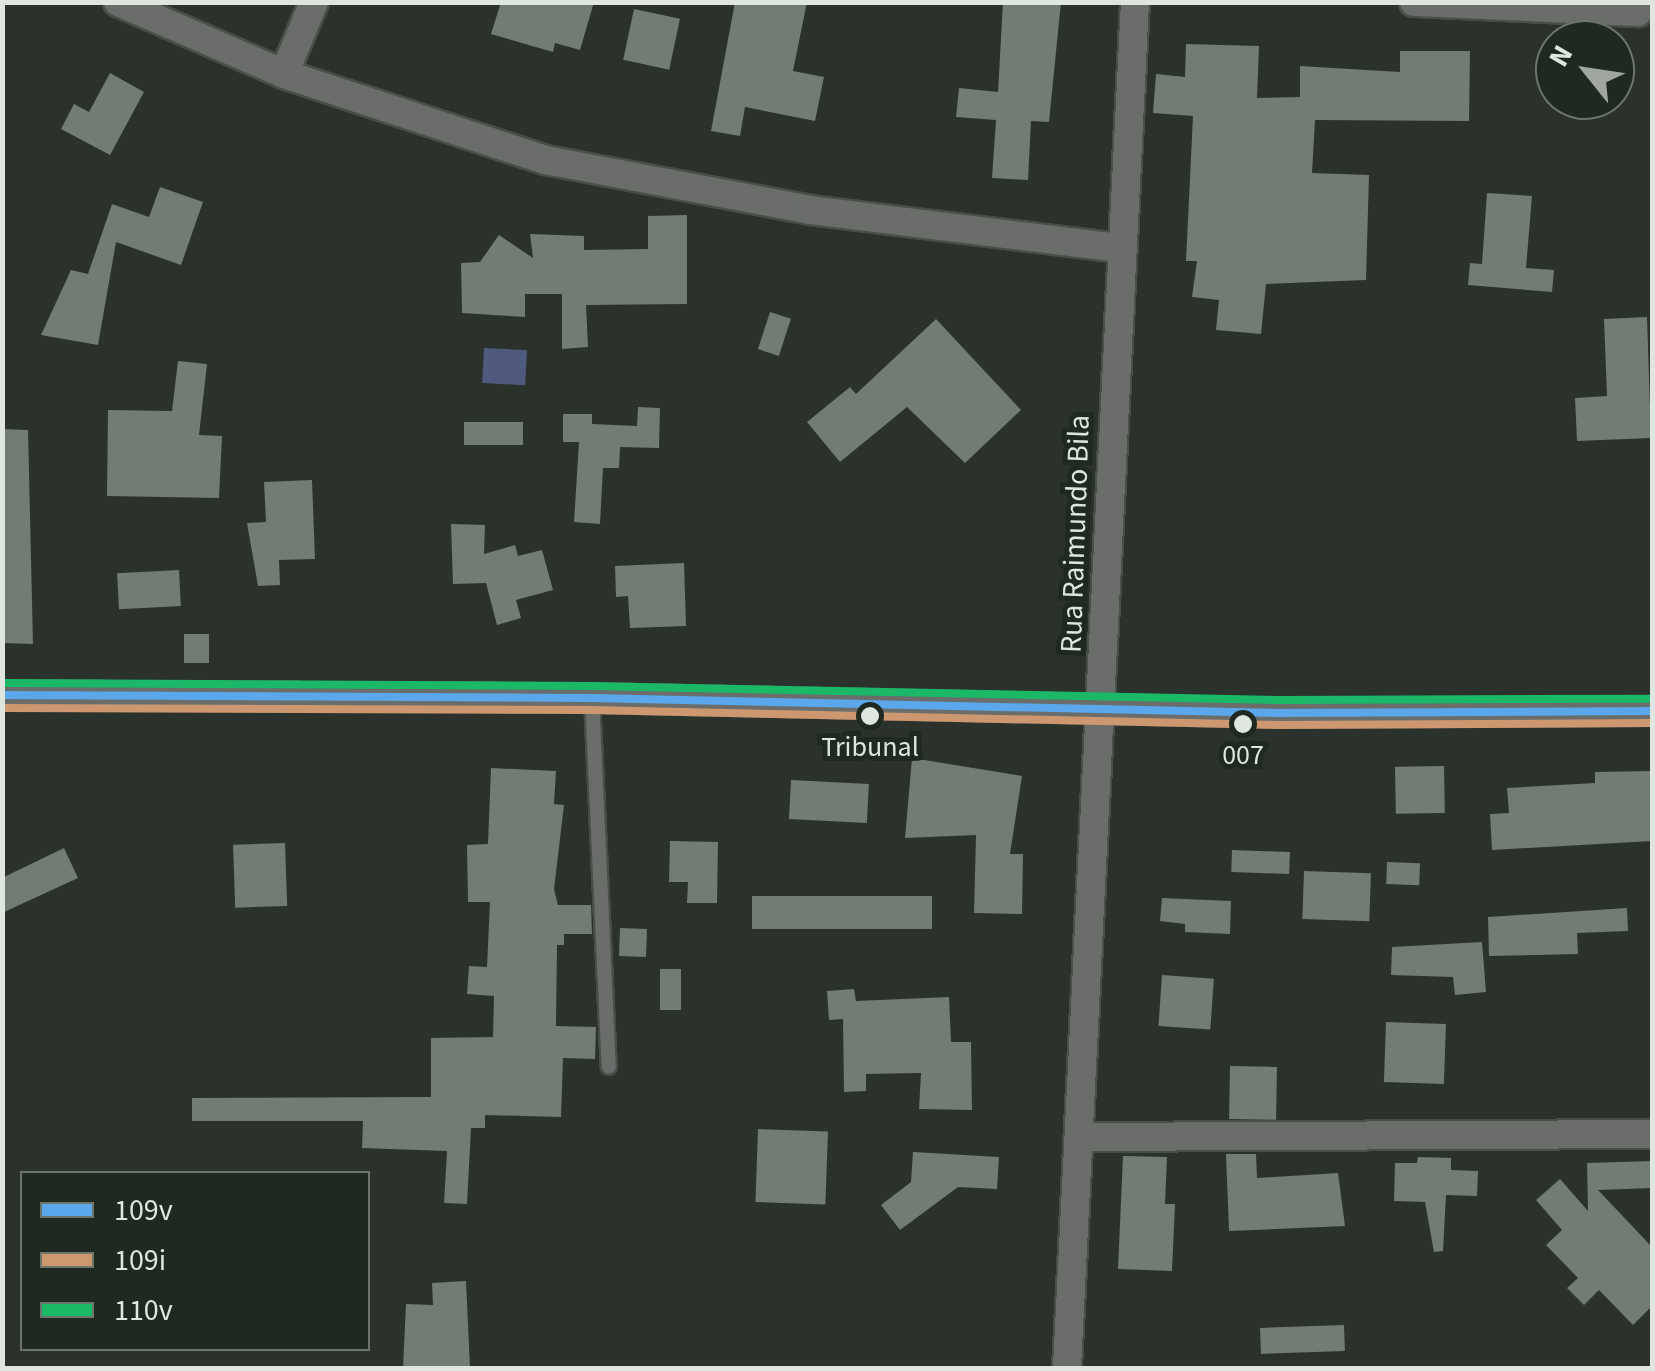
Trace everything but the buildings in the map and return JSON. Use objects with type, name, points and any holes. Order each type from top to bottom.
[{"type":"street","points":[[118,2],[284,74],[546,160],[810,210],[1121,248]]},
{"type":"street","points":[[284,74],[314,2]]},
{"type":"street","name":"Rua Raimundo Bila","points":[[1066,1368],[1082,1137],[1121,248],[1136,2]]},
{"type":"street","points":[[1414,2],[1638,12]]},
{"type":"street","points":[[2,695],[1652,711]]},
{"type":"street","points":[[1082,1137],[1652,1134]]},
{"type":"lane","points":[[592,698],[609,1067]]},
{"type":"water","points":[[484,348],[527,350],[525,385],[482,383]]},
{"type":"transit line","name":"110v","points":[[2,683],[592,686],[1278,700],[1652,699]]},
{"type":"transit line","name":"109v","points":[[2,695],[592,698],[1278,713],[1652,711]]},
{"type":"transit line","name":"109i","points":[[2,708],[592,710],[1278,725],[1652,723]]},
{"type":"place","name":"Tribunal","points":[[870,716]]},
{"type":"place","name":"007","points":[[1243,724]]}]
